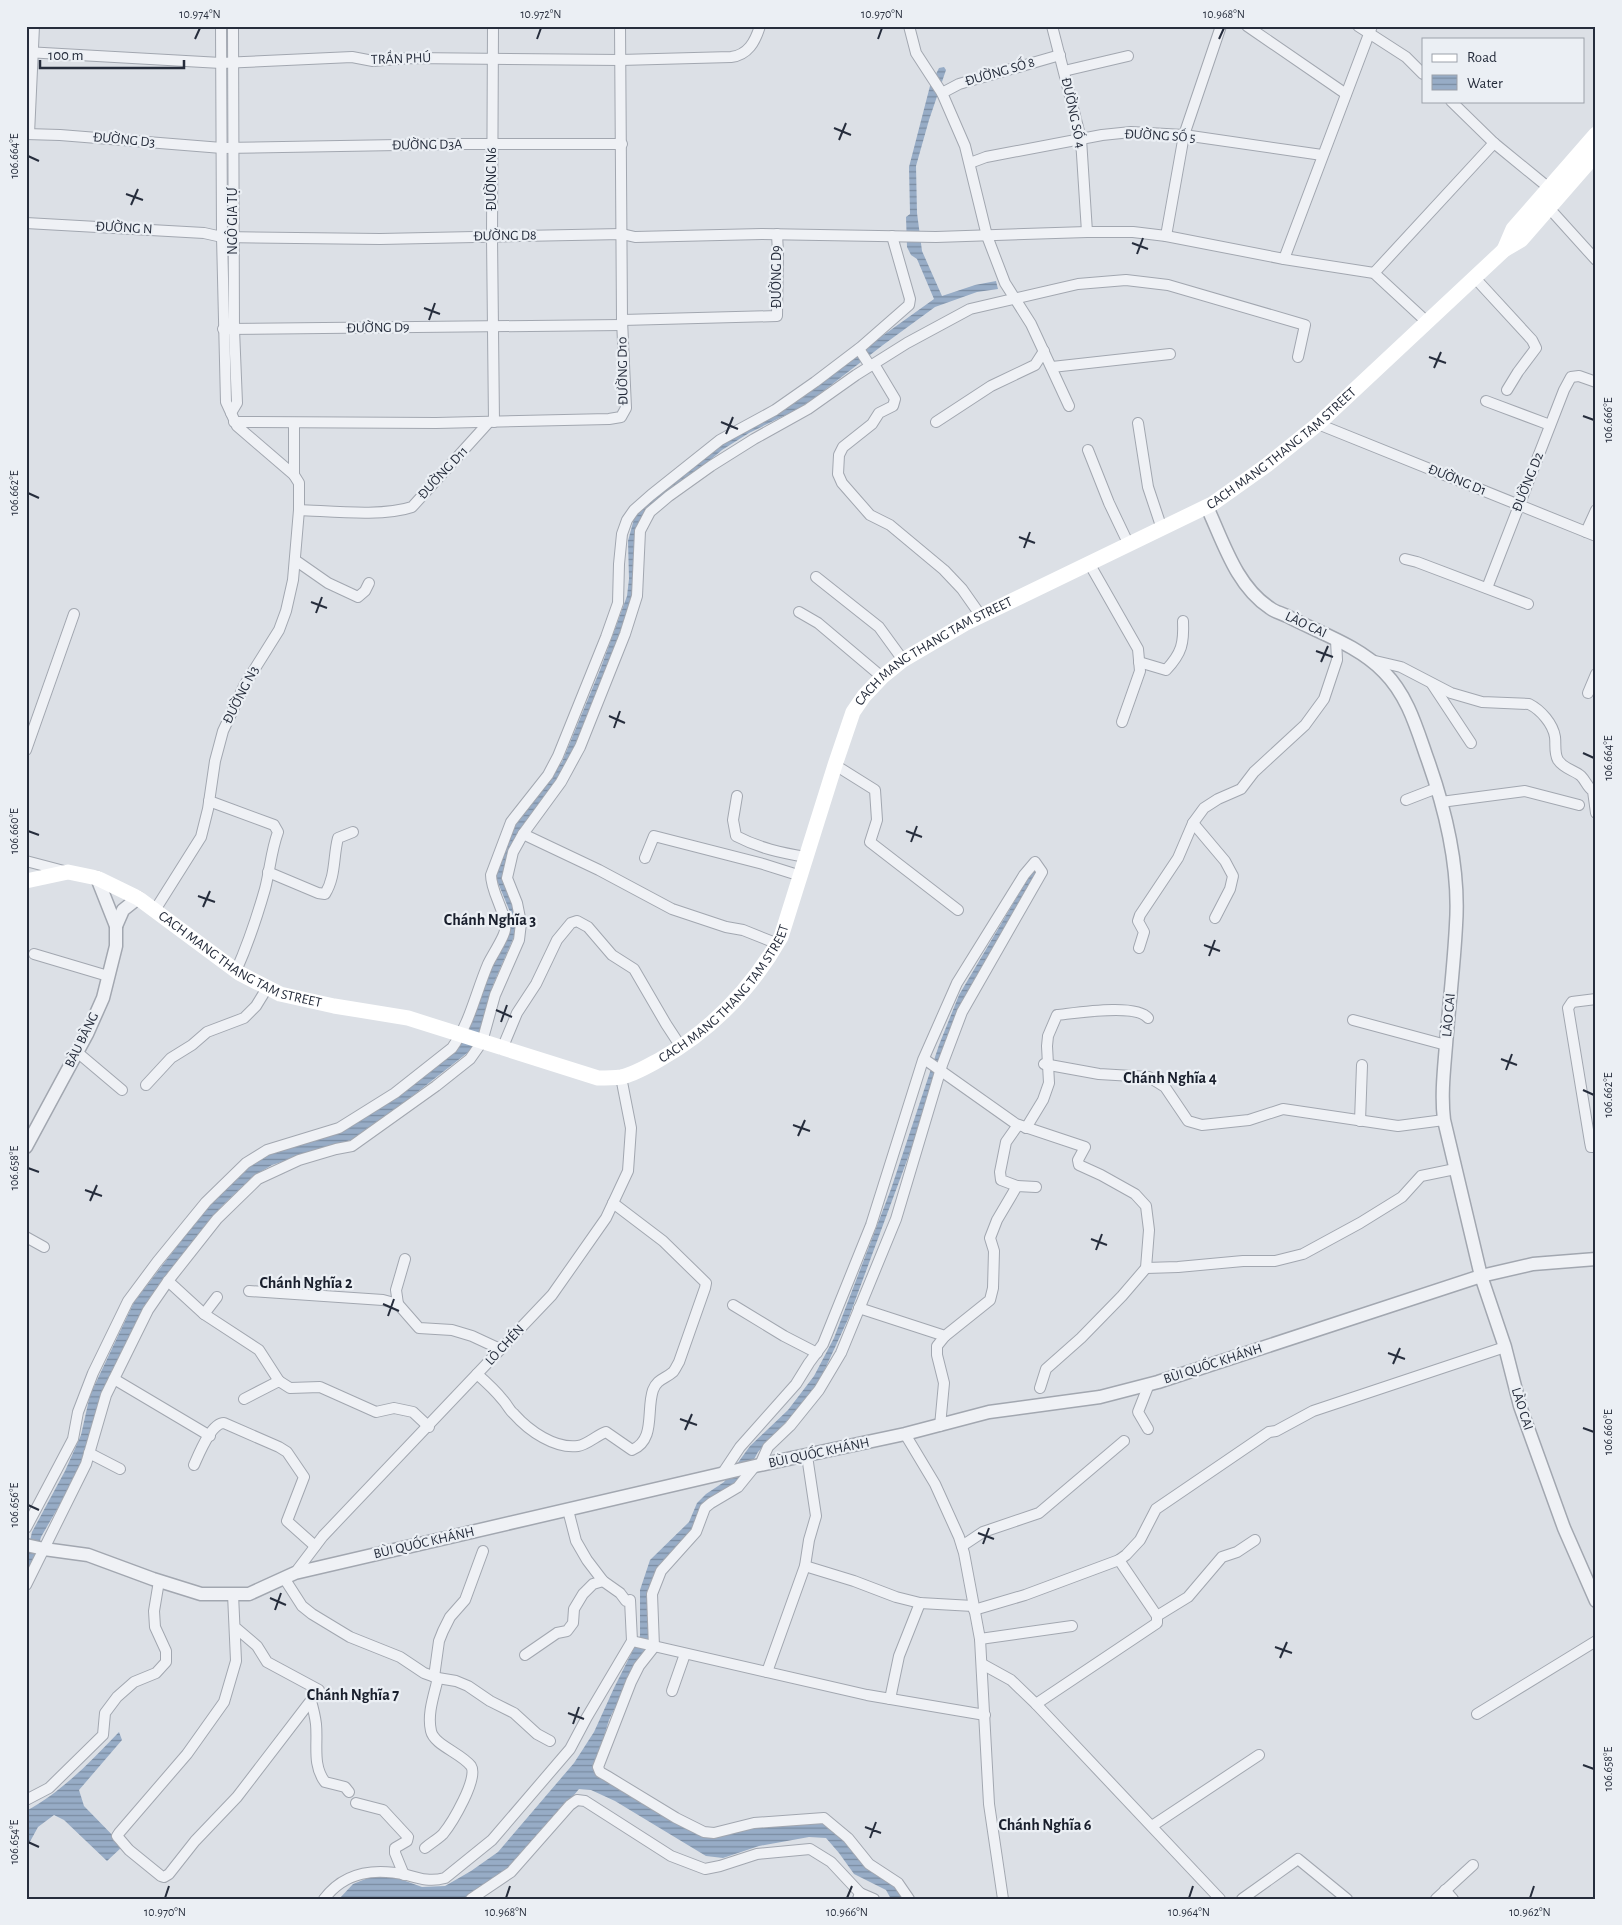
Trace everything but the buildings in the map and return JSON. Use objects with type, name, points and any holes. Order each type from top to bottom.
[{"type":"main road","points":[[1504,250],[1514,229],[1596,134]]},
{"type":"main road","points":[[1504,250],[1521,240],[1596,154]]},
{"type":"main road","name":"CACH MANG THANG TAM STREET","points":[[26,881],[68,872],[97,878],[138,898],[236,971],[267,988],[294,999],[408,1018],[598,1078],[621,1077],[648,1066],[681,1046],[714,1022],[752,984],[778,944],[782,937],[834,765],[853,712],[864,696],[882,677],[903,660],[981,616],[1207,507],[1267,465],[1318,424],[1504,250]]},
{"type":"street","points":[[28,134],[29,52],[34,26]]},
{"type":"street","name":"NGÔ GIA TỰ","points":[[221,26],[223,329],[226,402],[232,418]]},
{"type":"street","name":"NGÔ GIA TỰ","points":[[232,418],[237,403],[233,237],[233,26]]},
{"type":"street","name":"ĐƯỜNG N6","points":[[492,422],[494,327],[492,237],[493,26]]},
{"type":"street","name":"ĐƯỜNG D10","points":[[232,418],[294,423],[609,420],[621,417],[626,408],[622,323],[620,26]]},
{"type":"street","name":"TRẦN PHÚ","points":[[29,52],[221,63],[352,57],[373,61],[410,58],[620,60],[739,56],[748,51],[760,26]]},
{"type":"street","points":[[909,26],[916,53],[942,93],[966,146],[987,236],[1005,283],[1031,324],[1069,406]]},
{"type":"street","name":"ĐƯỜNG SỐ 4","points":[[1052,26],[1081,139],[1087,232]]},
{"type":"street","points":[[1166,236],[1184,135],[1221,26]]},
{"type":"street","points":[[1247,26],[1346,94]]},
{"type":"street","points":[[1358,26],[1371,30],[1406,57],[1422,73]]},
{"type":"street","points":[[1284,259],[1371,30]]},
{"type":"street","name":"ĐƯỜNG SỐ 8","points":[[942,93],[959,84],[1060,55]]},
{"type":"street","points":[[1064,71],[1128,56]]},
{"type":"street","points":[[1452,102],[1494,143],[1549,188]]},
{"type":"street","name":"ĐƯỜNG SỐ 5","points":[[970,163],[986,157],[1081,139],[1131,132],[1184,135],[1322,156]]},
{"type":"street","name":"ĐƯỜNG D3","points":[[28,134],[233,148]]},
{"type":"street","points":[[1427,322],[1374,273],[1494,143]]},
{"type":"street","name":"ĐƯỜNG D3A","points":[[233,148],[622,144]]},
{"type":"street","points":[[1549,208],[1596,260]]},
{"type":"street","name":"ĐƯỜNG N","points":[[26,223],[204,233],[222,237],[233,237]]},
{"type":"street","name":"ĐƯỜNG D8","points":[[233,237],[380,238],[622,234],[635,237],[776,234],[936,237],[1133,232],[1166,236],[1284,259],[1374,273]]},
{"type":"street","name":"ĐƯỜNG D9","points":[[223,329],[494,327],[777,316],[778,253],[776,234]]},
{"type":"street","points":[[26,1528],[74,1438],[78,1412],[90,1381],[128,1301],[206,1202],[246,1163],[267,1150],[339,1128],[372,1108],[452,1048],[462,1036],[488,964],[505,931],[504,922],[491,883],[492,872],[511,822],[548,774],[558,756],[618,603],[622,534],[627,520],[634,510],[651,495],[720,440],[775,410],[859,349],[909,305],[910,299],[897,236]]},
{"type":"street","points":[[1474,278],[1532,340],[1536,348],[1507,390]]},
{"type":"street","points":[[26,1585],[89,1453],[106,1395],[148,1310],[168,1281],[217,1219],[258,1179],[278,1168],[306,1158],[352,1146],[400,1113],[470,1059],[480,1041],[495,995],[519,940],[521,923],[517,903],[507,878],[513,852],[523,834],[561,782],[580,747],[625,634],[637,596],[640,530],[650,512],[669,496],[754,439],[808,409],[907,343],[970,309],[1015,298],[1078,284],[1126,280],[1168,285],[1305,325],[1298,357]]},
{"type":"street","points":[[859,349],[895,399],[895,403],[893,406],[879,412],[872,424],[843,448],[838,455],[838,474],[842,483],[870,515],[890,525],[944,570],[962,589],[981,616]]},
{"type":"street","points":[[936,422],[991,386],[1035,365],[1044,351]]},
{"type":"street","points":[[1052,367],[1170,354]]},
{"type":"street","name":"ĐƯỜNG D2","points":[[1487,588],[1518,504],[1564,390],[1571,378],[1579,376],[1596,382]]},
{"type":"street","points":[[1486,401],[1550,425]]},
{"type":"street","points":[[232,418],[294,475]]},
{"type":"street","name":"ĐƯỜNG D11","points":[[300,510],[348,512],[402,510],[412,507],[492,422]]},
{"type":"street","points":[[1138,422],[1148,487],[1162,529]]},
{"type":"street","name":"ĐƯỜNG N3","points":[[155,910],[201,837],[215,761],[223,731],[244,686],[279,630],[286,611],[293,580],[300,510],[299,483],[294,475],[294,423]]},
{"type":"street","name":"ĐƯỜNG D1","points":[[1318,424],[1591,534]]},
{"type":"street","points":[[1088,450],[1108,503],[1129,545]]},
{"type":"street","points":[[698,458],[706,471]]},
{"type":"street","name":"LÀO CAI","points":[[1207,507],[1247,587],[1270,608],[1336,640],[1370,660],[1397,687],[1406,704],[1437,788],[1450,837],[1454,861],[1457,923],[1446,1045],[1442,1106],[1444,1120],[1481,1276],[1504,1346],[1520,1406],[1564,1528],[1596,1601]]},
{"type":"street","points":[[1591,534],[1596,510]]},
{"type":"street","points":[[1405,559],[1528,604]]},
{"type":"street","points":[[295,560],[328,583],[358,597],[365,591],[369,583]]},
{"type":"street","points":[[1089,563],[1138,649],[1140,671],[1122,722]]},
{"type":"street","points":[[619,575],[638,574]]},
{"type":"street","points":[[816,577],[879,627],[903,660]]},
{"type":"street","points":[[799,612],[818,623],[882,677]]},
{"type":"street","points":[[26,750],[74,614]]},
{"type":"street","points":[[1139,662],[1166,670],[1177,658],[1184,641],[1183,621]]},
{"type":"street","points":[[1139,948],[1144,932],[1138,921],[1140,915],[1178,858],[1193,823],[1204,808],[1218,799],[1241,789],[1254,772],[1305,725],[1324,699],[1338,660],[1336,640]]},
{"type":"street","points":[[1370,660],[1401,667],[1451,693],[1482,702],[1529,704],[1534,706],[1550,723],[1555,736],[1556,755],[1559,761],[1564,767],[1581,776],[1593,791],[1596,813]]},
{"type":"street","points":[[1588,693],[1596,674]]},
{"type":"street","points":[[1432,683],[1471,743]]},
{"type":"street","points":[[834,765],[875,790],[877,820],[870,842],[958,910]]},
{"type":"street","points":[[1406,800],[1437,788]]},
{"type":"street","points":[[1441,802],[1497,796],[1518,791],[1536,793],[1568,804],[1580,805]]},
{"type":"street","points":[[737,796],[733,820],[736,836],[754,846],[807,857]]},
{"type":"street","points":[[209,801],[252,816],[277,828],[278,832],[249,941],[236,971]]},
{"type":"street","points":[[1193,823],[1225,861],[1233,876],[1230,888],[1215,918]]},
{"type":"street","points":[[268,872],[318,893],[325,894],[334,874],[338,838],[352,832]]},
{"type":"street","points":[[523,834],[599,870],[672,909],[726,927],[743,930],[778,944]]},
{"type":"street","points":[[645,858],[654,836],[763,864],[801,876]]},
{"type":"street","points":[[26,861],[68,872]]},
{"type":"street","points":[[725,1473],[740,1447],[796,1384],[808,1363],[823,1344],[871,1225],[923,1060],[957,982],[1024,875],[1036,862],[1042,872],[962,1012],[940,1072],[896,1219],[841,1353],[819,1390],[790,1426],[768,1447],[757,1466],[738,1487],[706,1508],[696,1532],[661,1571],[652,1594],[653,1647],[639,1666],[631,1682],[598,1763],[600,1772],[676,1818],[704,1832],[714,1833],[754,1823],[824,1818],[848,1838],[869,1864],[898,1883],[908,1899]]},
{"type":"street","points":[[492,872],[507,878]]},
{"type":"street","points":[[97,878],[116,926]]},
{"type":"street","points":[[116,926],[123,910],[138,898]]},
{"type":"street","points":[[502,1049],[517,1013],[536,984],[557,940],[571,923],[577,921],[588,927],[612,955],[629,964],[634,969],[681,1046]]},
{"type":"street","name":"BÀU BÀNG","points":[[26,1148],[78,1052],[103,998],[116,946],[116,926]]},
{"type":"street","points":[[34,954],[108,976]]},
{"type":"street","points":[[146,1086],[171,1058],[192,1045],[207,1032],[244,1018],[256,1006],[267,988]]},
{"type":"street","points":[[1596,999],[1572,1002],[1568,1008],[1590,1142],[1591,1147],[1596,1148]]},
{"type":"street","points":[[1036,1187],[1017,1186],[1001,1180],[1000,1172],[1007,1139],[1022,1126],[1043,1100],[1048,1083],[1046,1064],[1048,1036],[1057,1015],[1115,1011],[1140,1013],[1148,1018]]},
{"type":"street","points":[[1353,1020],[1446,1045]]},
{"type":"street","points":[[78,1052],[122,1090]]},
{"type":"street","points":[[926,1061],[1022,1126],[1085,1147],[1078,1160],[1079,1165],[1135,1194],[1148,1211],[1149,1230],[1146,1268],[1088,1331],[1046,1369],[1040,1388]]},
{"type":"street","points":[[1046,1064],[1099,1074],[1149,1077],[1165,1087],[1188,1121],[1202,1125],[1249,1120],[1283,1109],[1398,1126],[1444,1120]]},
{"type":"street","points":[[1360,1121],[1362,1065]]},
{"type":"street","name":"LÒ CHÉN","points":[[289,1575],[552,1295],[606,1218],[628,1171],[631,1128],[621,1077]]},
{"type":"street","points":[[299,1140],[306,1158]]},
{"type":"street","points":[[1146,1268],[1178,1268],[1242,1261],[1275,1261],[1303,1254],[1360,1223],[1402,1197],[1422,1176],[1455,1168]]},
{"type":"street","points":[[940,1426],[944,1383],[937,1355],[937,1346],[944,1336],[990,1300],[993,1288],[994,1251],[990,1238],[997,1220],[1017,1186]]},
{"type":"street","points":[[477,1374],[502,1398],[513,1414],[530,1429],[544,1438],[562,1445],[580,1446],[606,1432],[632,1450],[640,1445],[648,1435],[653,1390],[658,1380],[673,1372],[679,1362],[706,1283],[663,1241],[613,1203]]},
{"type":"street","points":[[26,1237],[44,1248]]},
{"type":"street","points":[[405,1259],[396,1290],[398,1304],[419,1328],[452,1330],[472,1336],[500,1349]]},
{"type":"street","name":"BÙI QUỐC KHÁNH","points":[[26,1545],[88,1555],[201,1594],[249,1594],[289,1575],[725,1473],[940,1426],[989,1412],[1100,1397],[1149,1384],[1351,1320],[1481,1276],[1533,1264],[1596,1259]]},
{"type":"street","points":[[168,1281],[204,1314],[259,1350],[279,1381],[290,1388],[320,1387],[376,1412],[394,1408],[413,1412],[428,1427]]},
{"type":"street","points":[[249,1290],[383,1300],[398,1304]]},
{"type":"street","points":[[204,1314],[217,1298]]},
{"type":"street","points":[[733,1305],[784,1336],[817,1353]]},
{"type":"street","points":[[859,1308],[944,1336]]},
{"type":"street","points":[[805,1566],[854,1581],[896,1597],[920,1602],[974,1608],[1025,1595],[1119,1560],[1140,1540],[1156,1509],[1269,1432],[1276,1431],[1313,1411],[1504,1346]]},
{"type":"street","points":[[114,1379],[210,1436]]},
{"type":"street","points":[[244,1399],[279,1381]]},
{"type":"street","points":[[1148,1429],[1138,1412],[1149,1384]]},
{"type":"street","points":[[194,1465],[216,1425],[224,1423],[287,1452],[304,1477],[286,1522],[315,1546]]},
{"type":"street","points":[[905,1434],[934,1484],[962,1546],[980,1639],[989,1804],[1003,1899]]},
{"type":"street","points":[[962,1546],[983,1532],[1039,1513],[1124,1441]]},
{"type":"street","points":[[89,1453],[120,1469]]},
{"type":"street","points":[[767,1672],[805,1566],[809,1540],[816,1516],[807,1456]]},
{"type":"street","points":[[324,1899],[336,1884],[365,1872],[383,1871],[436,1881],[445,1878],[492,1840],[570,1749],[587,1717],[635,1642],[630,1600],[626,1601],[620,1593],[604,1582],[587,1560],[576,1541],[568,1510]]},
{"type":"street","points":[[1157,1616],[1188,1597],[1222,1557],[1237,1552],[1255,1540]]},
{"type":"street","points":[[425,1848],[442,1835],[453,1821],[473,1775],[472,1767],[468,1762],[457,1752],[438,1741],[431,1730],[432,1705],[439,1641],[450,1618],[465,1600],[483,1551]]},
{"type":"street","points":[[1036,1704],[1156,1625],[1157,1616],[1119,1560]]},
{"type":"street","points":[[289,1575],[302,1606],[312,1614],[350,1637],[400,1657],[424,1673],[468,1686],[514,1713],[537,1734],[550,1741]]},
{"type":"street","points":[[26,1800],[49,1788],[103,1735],[105,1714],[117,1696],[134,1682],[156,1672],[166,1662],[166,1651],[155,1627],[154,1611],[160,1581]]},
{"type":"street","points":[[525,1655],[557,1633],[567,1631],[573,1623],[574,1609],[583,1594],[593,1584],[604,1582]]},
{"type":"street","points":[[233,1594],[236,1661],[224,1702],[187,1754],[119,1832],[118,1838],[129,1850],[164,1877],[169,1874],[195,1841],[237,1797],[319,1690],[267,1662],[257,1646],[236,1628]]},
{"type":"street","points":[[890,1699],[899,1656],[920,1602]]},
{"type":"street","points":[[980,1639],[1045,1632],[1072,1626]]},
{"type":"street","points":[[1477,1714],[1596,1641]]},
{"type":"street","points":[[635,1642],[890,1699],[985,1715]]},
{"type":"street","points":[[672,1690],[685,1654]]},
{"type":"street","points":[[982,1664],[1011,1680],[1036,1704],[1220,1899]]},
{"type":"street","points":[[311,1701],[316,1723],[316,1760],[319,1772],[326,1782],[334,1783],[349,1792]]},
{"type":"street","points":[[1152,1826],[1259,1755]]},
{"type":"street","points":[[471,1899],[511,1872],[570,1805],[577,1800],[585,1801],[671,1856],[705,1869],[757,1854],[810,1849],[831,1862],[859,1896],[874,1899]]},
{"type":"street","points":[[356,1803],[383,1810],[408,1837],[407,1841],[395,1848],[395,1853],[404,1875]]},
{"type":"street","points":[[1242,1899],[1298,1859],[1348,1899]]},
{"type":"street","points":[[1436,1899],[1472,1865]]},
{"type":"street","points":[[1445,1890],[1453,1899]]},
{"type":"water","points":[[944,67],[946,70],[916,166],[917,213],[922,251],[942,296],[975,285],[996,281],[998,289],[977,292],[935,307],[804,406],[749,433],[722,450],[643,517],[635,598],[569,766],[526,821],[506,865],[519,925],[493,985],[484,1021],[471,1050],[360,1137],[272,1165],[252,1177],[222,1206],[142,1313],[85,1461],[41,1537],[30,1574],[26,1580],[26,1559],[32,1532],[65,1471],[81,1435],[90,1395],[134,1302],[209,1205],[252,1161],[290,1143],[351,1126],[458,1045],[510,924],[510,912],[496,878],[498,863],[519,816],[562,762],[600,670],[627,596],[629,579],[628,541],[635,515],[717,444],[800,399],[934,299],[917,259],[911,255],[907,247],[906,217],[910,214],[909,167],[930,86],[939,68]]},
{"type":"water","points":[[1036,868],[1037,872],[970,990],[849,1317],[825,1369],[810,1396],[758,1452],[742,1481],[722,1494],[695,1528],[660,1566],[649,1589],[647,1610],[650,1638],[645,1653],[628,1681],[609,1720],[595,1767],[698,1832],[794,1823],[822,1823],[829,1826],[895,1885],[906,1899],[891,1899],[886,1890],[854,1874],[826,1838],[809,1837],[759,1846],[723,1858],[706,1856],[615,1801],[591,1790],[579,1789],[515,1865],[464,1899],[339,1899],[353,1884],[378,1874],[422,1887],[445,1886],[471,1871],[498,1852],[574,1763],[594,1732],[640,1636],[640,1590],[650,1560],[689,1522],[697,1503],[706,1494],[724,1482],[750,1446],[788,1410],[814,1376],[834,1338],[891,1189],[939,1045],[959,995],[1030,875]]},
{"type":"water","points":[[119,1732],[122,1740],[79,1790],[84,1806],[123,1846],[107,1861],[64,1820],[54,1815],[38,1827],[26,1849],[26,1811],[64,1785],[87,1765]]},
{"type":"district","name":"Chánh Nghĩa 3","points":[[490,920]]},
{"type":"district","name":"Chánh Nghĩa 4","points":[[1170,1078]]},
{"type":"district","name":"Chánh Nghĩa 2","points":[[306,1283]]},
{"type":"district","name":"Chánh Nghĩa 7","points":[[353,1695]]},
{"type":"district","name":"Chánh Nghĩa 6","points":[[1045,1825]]}]
